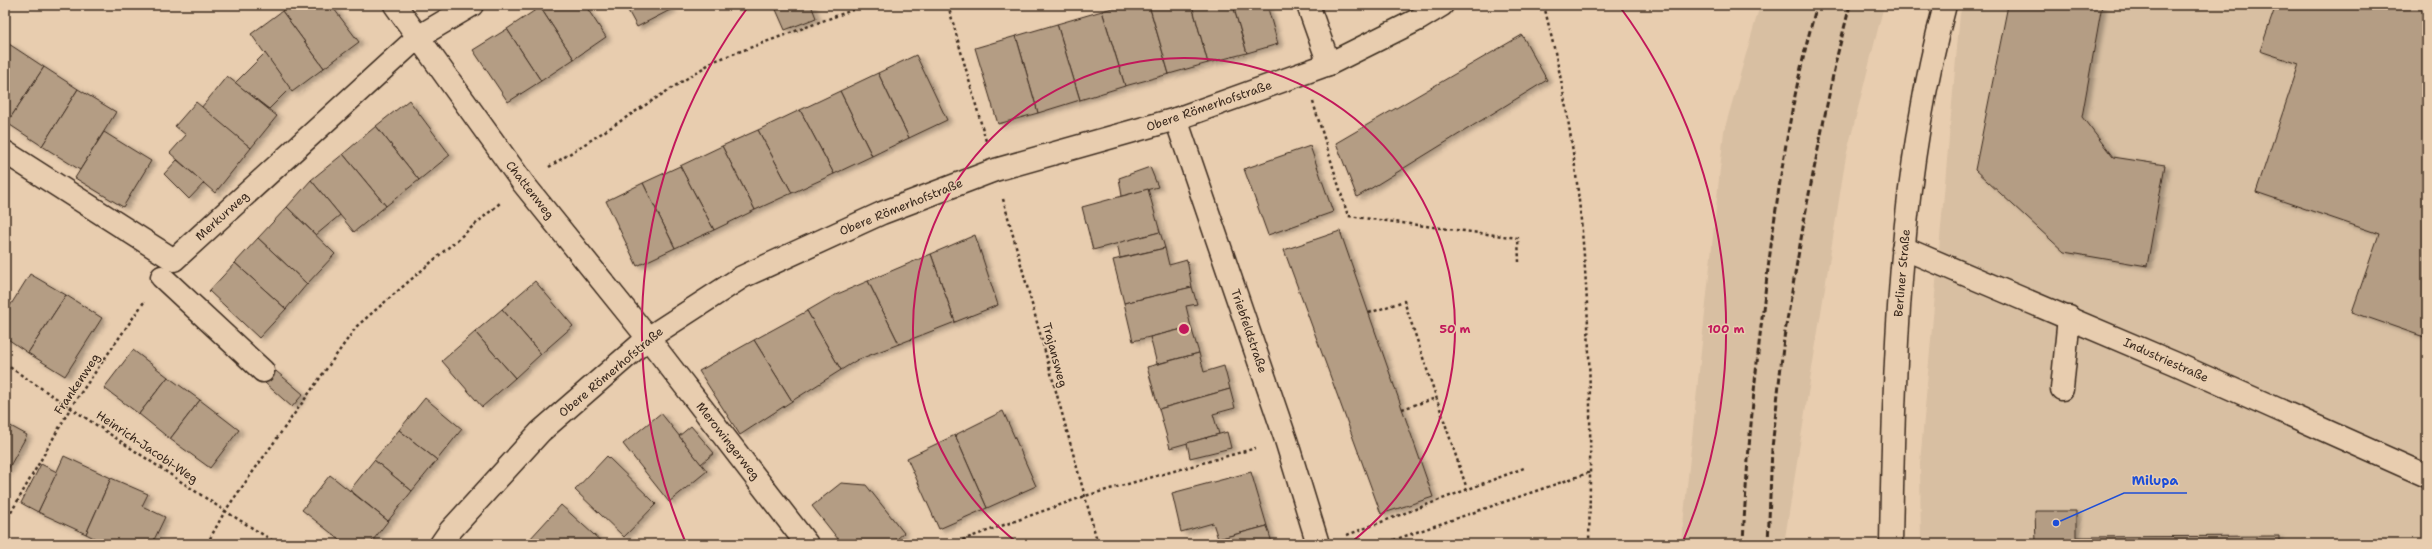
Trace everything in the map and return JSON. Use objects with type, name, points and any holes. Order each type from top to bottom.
[{"type":"street","name":"Chattenweg","points":[[395,5],[523,183],[648,338]]},
{"type":"street","points":[[418,38],[472,5]]},
{"type":"street","points":[[1308,5],[1329,64]]},
{"type":"street","name":"Obere Römerhofstraße","points":[[441,544],[450,531],[540,432],[648,338],[742,277],[882,213],[995,170],[1176,119],[1329,64],[1420,19],[1442,5]]},
{"type":"street","name":"Berliner Straße","points":[[1891,544],[1893,413],[1903,248],[1919,134],[1945,5]]},
{"type":"street","name":"Merkurweg","points":[[5,152],[174,260],[418,38]]},
{"type":"street","name":"Triebfeldstraße","points":[[1176,119],[1286,440],[1318,544]]},
{"type":"street","name":"Industriestraße","points":[[1903,248],[2069,317],[2427,476]]},
{"type":"street","points":[[162,277],[263,370]]},
{"type":"street","points":[[2062,389],[2069,317]]},
{"type":"street","name":"Merowingerweg","points":[[648,338],[808,544]]},
{"type":"path","points":[[207,544],[225,511],[357,326],[523,183],[714,61],[866,5]]},
{"type":"path","name":"Trajansweg","points":[[948,5],[1098,544]]},
{"type":"path","points":[[1544,5],[1564,97],[1578,200],[1586,301],[1590,472],[1589,544]]},
{"type":"path","points":[[1304,73],[1348,216],[1518,238],[1519,262]]},
{"type":"path","name":"Frankenweg","points":[[5,523],[71,407],[162,277]]},
{"type":"path","points":[[1369,313],[1404,301],[1467,489]]},
{"type":"path","name":"Heinrich-Jacobi-Weg","points":[[5,364],[225,511],[278,544]]},
{"type":"path","points":[[1402,409],[1436,398]]},
{"type":"path","points":[[951,544],[1085,496],[1286,440]]},
{"type":"path","points":[[1344,536],[1524,468]]},
{"type":"path","points":[[1382,544],[1590,472]]},
{"type":"shaded area","points":[[1760,5],[1884,5],[1846,156],[1784,544],[1681,544],[1724,131]]},
{"type":"shaded area","points":[[1963,5],[2427,5],[2427,544],[1921,544],[1920,463],[1960,14]]},
{"type":"building","points":[[290,5],[331,5],[359,42],[324,68],[282,11]]},
{"type":"building","points":[[543,5],[585,5],[606,37],[574,59],[540,7]]},
{"type":"building","points":[[625,5],[669,5],[672,9],[637,27]]},
{"type":"building","points":[[774,5],[811,5],[816,18],[785,30]]},
{"type":"building","points":[[1123,5],[1149,5],[1169,74],[1125,86],[1102,11]]},
{"type":"building","points":[[1149,5],[1192,5],[1208,63],[1169,74]]},
{"type":"building","points":[[1192,5],[1233,5],[1247,53],[1208,63]]},
{"type":"building","points":[[1233,5],[1267,5],[1278,44],[1247,53]]},
{"type":"building","points":[[2008,5],[2102,5],[2082,117],[2113,157],[2165,165],[2147,266],[2064,252],[1975,170]]},
{"type":"building","points":[[2276,5],[2427,5],[2427,338],[2352,312],[2379,234],[2256,192],[2299,64],[2260,51]]},
{"type":"building","points":[[540,7],[574,59],[541,81],[507,29]]},
{"type":"building","points":[[282,11],[324,68],[292,92],[251,34]]},
{"type":"building","points":[[1102,11],[1125,86],[1080,100],[1057,24]]},
{"type":"building","points":[[1057,24],[1080,100],[1038,113],[1016,36]]},
{"type":"building","points":[[507,29],[541,81],[508,102],[473,50]]},
{"type":"building","points":[[1522,35],[1547,80],[1357,197],[1336,143]]},
{"type":"building","points":[[1016,36],[1038,113],[998,124],[975,48]]},
{"type":"building","points":[[9,44],[44,67],[7,123],[5,122],[5,50]]},
{"type":"building","points":[[265,53],[290,88],[269,109],[235,83]]},
{"type":"building","points":[[916,55],[947,120],[909,138],[878,73]]},
{"type":"building","points":[[44,67],[78,89],[42,146],[7,123]]},
{"type":"building","points":[[878,73],[909,138],[872,156],[840,91]]},
{"type":"building","points":[[227,76],[277,116],[251,148],[201,108]]},
{"type":"building","points":[[78,89],[116,112],[80,170],[42,146]]},
{"type":"building","points":[[840,91],[872,156],[834,174],[800,110]]},
{"type":"building","points":[[409,100],[450,155],[419,180],[376,126]]},
{"type":"building","points":[[196,102],[251,148],[215,193],[170,153],[186,135],[175,126]]},
{"type":"building","points":[[800,110],[834,174],[792,193],[758,130]]},
{"type":"building","points":[[376,126],[419,180],[386,206],[343,154]]},
{"type":"building","points":[[758,130],[792,193],[755,210],[722,146]]},
{"type":"building","points":[[104,132],[151,161],[123,207],[75,178]]},
{"type":"building","points":[[722,146],[755,210],[714,230],[680,166]]},
{"type":"building","points":[[1310,146],[1333,212],[1268,235],[1244,169]]},
{"type":"building","points":[[343,154],[386,206],[354,232],[311,180]]},
{"type":"building","points":[[177,160],[204,183],[189,199],[164,174]]},
{"type":"building","points":[[680,166],[714,230],[675,248],[643,183]]},
{"type":"building","points":[[1150,167],[1158,187],[1122,196],[1119,178]]},
{"type":"building","points":[[311,180],[340,215],[316,235],[287,207]]},
{"type":"building","points":[[643,183],[675,248],[637,266],[606,201]]},
{"type":"building","points":[[1148,189],[1160,232],[1093,250],[1082,207]]},
{"type":"building","points":[[287,207],[335,254],[307,284],[258,238]]},
{"type":"building","points":[[1340,231],[1433,497],[1381,514],[1284,250]]},
{"type":"building","points":[[1160,232],[1165,248],[1120,258],[1117,243]]},
{"type":"building","points":[[975,235],[998,305],[955,322],[931,254]]},
{"type":"building","points":[[258,238],[307,284],[286,309],[235,263]]},
{"type":"building","points":[[1165,248],[1169,265],[1187,260],[1192,287],[1124,303],[1113,260]]},
{"type":"building","points":[[931,254],[955,322],[899,344],[868,281]]},
{"type":"building","points":[[235,263],[286,309],[259,338],[209,291]]},
{"type":"building","points":[[30,274],[66,295],[28,353],[5,337],[5,314]]},
{"type":"building","points":[[535,281],[573,326],[541,354],[502,309]]},
{"type":"building","points":[[868,281],[899,344],[857,360],[841,370],[807,311],[833,296]]},
{"type":"building","points":[[1192,287],[1197,304],[1186,306],[1191,327],[1133,341],[1124,303]]},
{"type":"building","points":[[66,295],[102,318],[65,376],[28,353]]},
{"type":"building","points":[[502,309],[541,354],[515,378],[475,332]]},
{"type":"building","points":[[807,311],[841,370],[792,401],[754,340]]},
{"type":"building","points":[[1191,327],[1199,353],[1157,364],[1150,337]]},
{"type":"building","points":[[475,332],[515,378],[482,407],[442,361]]},
{"type":"building","points":[[754,340],[792,401],[740,435],[699,371]]},
{"type":"building","points":[[133,350],[168,377],[139,414],[104,388]]},
{"type":"building","points":[[1199,353],[1204,372],[1224,366],[1230,389],[1159,409],[1147,367]]},
{"type":"building","points":[[276,371],[303,394],[292,407],[265,383]]},
{"type":"building","points":[[168,377],[200,400],[170,439],[139,414]]},
{"type":"building","points":[[1230,389],[1235,408],[1213,414],[1219,434],[1170,448],[1159,409]]},
{"type":"building","points":[[425,398],[462,429],[437,460],[399,430]]},
{"type":"building","points":[[200,400],[239,430],[210,468],[170,439]]},
{"type":"building","points":[[1003,411],[1036,486],[987,508],[955,435]]},
{"type":"building","points":[[661,413],[707,471],[669,502],[623,444]]},
{"type":"building","points":[[5,423],[27,435],[5,475]]},
{"type":"building","points":[[691,426],[714,453],[701,464],[679,436]]},
{"type":"building","points":[[399,430],[437,460],[412,491],[374,460]]},
{"type":"building","points":[[1227,432],[1231,448],[1190,458],[1187,443]]},
{"type":"building","points":[[955,435],[987,508],[939,529],[907,458]]},
{"type":"building","points":[[64,456],[111,478],[86,534],[38,512]]},
{"type":"building","points":[[607,456],[656,504],[624,537],[575,490]]},
{"type":"building","points":[[374,460],[412,491],[388,521],[350,490]]},
{"type":"building","points":[[41,464],[57,472],[38,512],[21,503]]},
{"type":"building","points":[[1251,472],[1267,526],[1218,539],[1213,523],[1181,532],[1172,493]]},
{"type":"building","points":[[330,475],[388,521],[370,544],[345,544],[302,510]]},
{"type":"building","points":[[111,478],[148,494],[142,506],[165,517],[152,544],[106,544],[86,534]]},
{"type":"building","points":[[841,483],[866,485],[904,533],[891,544],[842,544],[812,506]]},
{"type":"building","points":[[561,505],[604,544],[533,544],[529,540]]},
{"type":"building","points":[[2035,511],[2076,511],[2076,537],[2279,536],[2279,544],[2036,544]]},
{"type":"building","points":[[1267,526],[1272,543],[1219,544],[1218,539]]},
{"type":"railway","points":[[1743,544],[1753,402],[1773,229],[1794,100],[1808,36],[1817,5]]},
{"type":"railway","points":[[1768,544],[1772,448],[1784,338],[1807,204],[1836,60],[1850,5]]},
{"type":"place","name":"Milupa","points":[[2056,523]]}]
